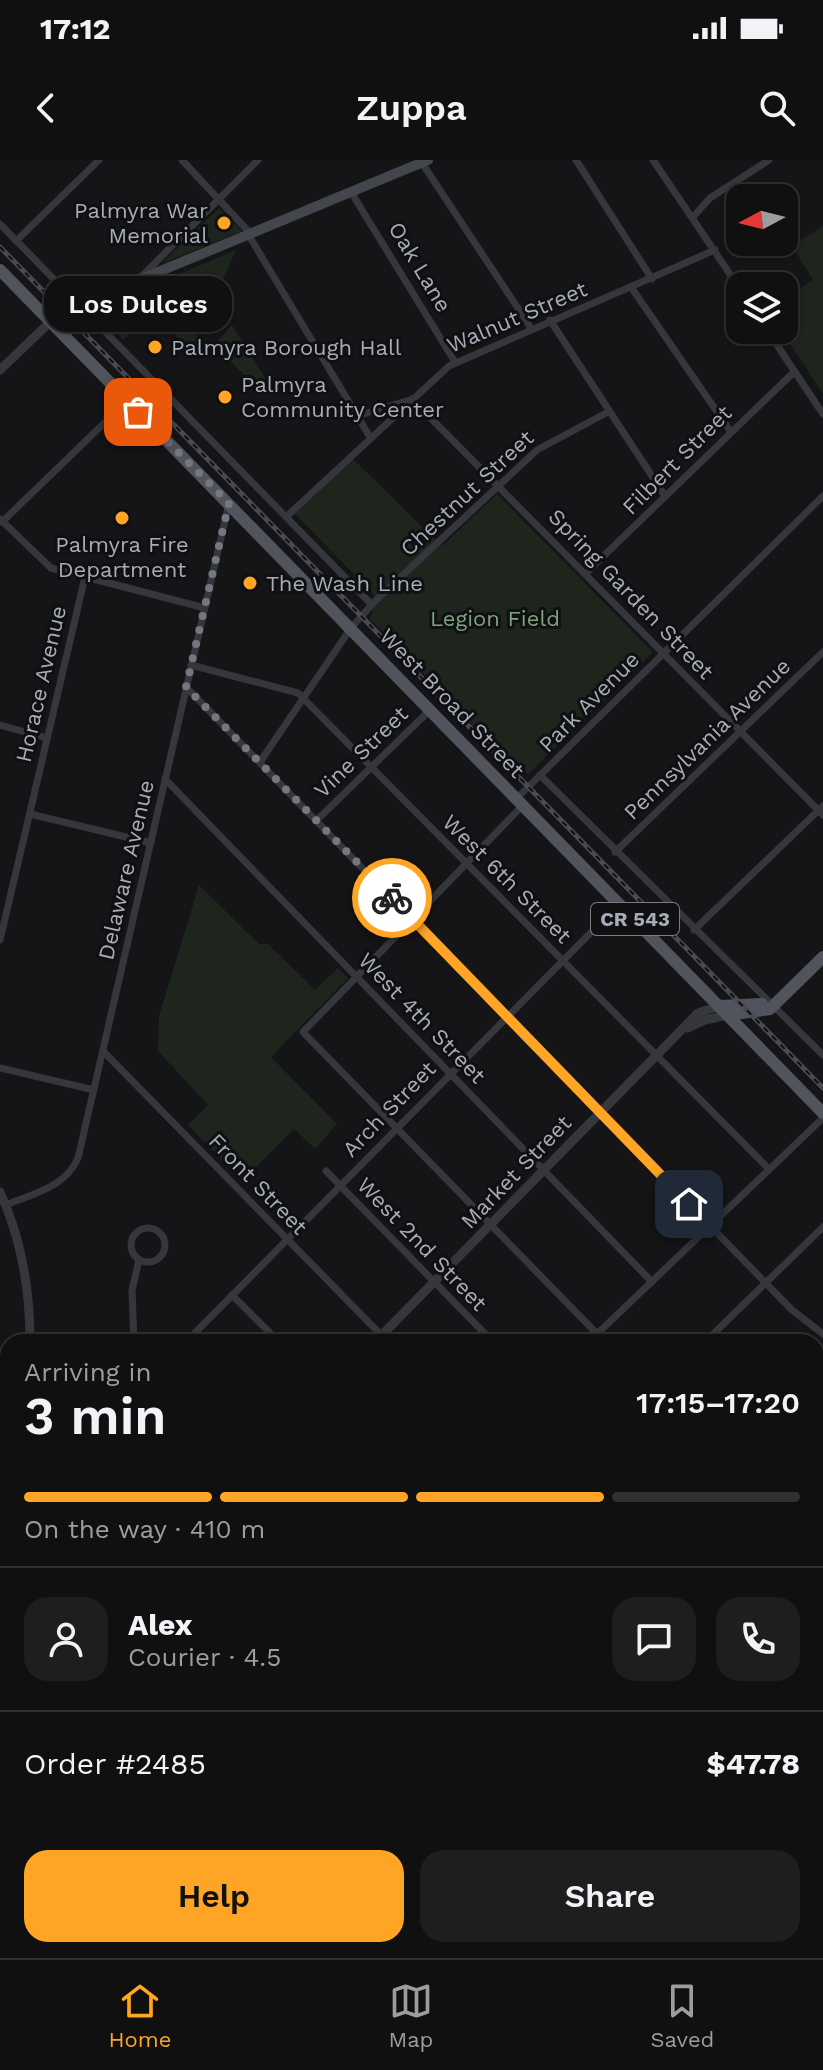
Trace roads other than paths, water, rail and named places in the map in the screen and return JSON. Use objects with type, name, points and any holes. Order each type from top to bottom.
[{"type":"main road","points":[[50,322],[80,304],[425,161]]},
{"type":"main road","name":"CR 543","points":[[0,270],[50,322]]},
{"type":"main road","name":"West Broad Street","points":[[50,322],[620,903],[823,1116]]},
{"type":"main road","points":[[724,1011],[764,1011],[774,1006],[823,957]]},
{"type":"street","points":[[16,241],[99,160]]},
{"type":"street","points":[[182,160],[249,234],[370,437]]},
{"type":"street","points":[[138,280],[258,160]]},
{"type":"street","points":[[576,160],[652,279]]},
{"type":"street","points":[[653,160],[729,272]]},
{"type":"street","points":[[693,217],[710,198],[769,160]]},
{"type":"street","points":[[425,161],[531,328]]},
{"type":"street","name":"Oak Lane","points":[[351,192],[455,362]]},
{"type":"street","name":"West Broad Street","points":[[0,224],[372,605]]},
{"type":"street","name":"Walnut Street","points":[[286,517],[455,362],[715,250]]},
{"type":"street","points":[[631,287],[731,432]]},
{"type":"street","points":[[550,320],[665,496]]},
{"type":"street","points":[[0,370],[50,322]]},
{"type":"street","points":[[776,344],[823,414]]},
{"type":"street","name":"Filbert Street","points":[[586,573],[794,372]]},
{"type":"street","points":[[357,416],[412,399]]},
{"type":"street","name":"Spring Garden Street","points":[[412,399],[821,811]]},
{"type":"street","points":[[127,401],[1,521],[44,564],[205,608]]},
{"type":"street","name":"Chestnut Street","points":[[260,762],[351,628],[372,605],[546,443],[608,412]]},
{"type":"street","name":"Park Avenue","points":[[396,1127],[303,1032],[466,863],[540,775],[823,496]]},
{"type":"street","name":"Delaware Avenue","points":[[6,1205],[48,1188],[70,1173],[78,1158],[229,503]]},
{"type":"street","name":"Horace Avenue","points":[[0,940],[85,577]]},
{"type":"street","name":"Pennsylvania Avenue","points":[[615,852],[823,652]]},
{"type":"street","name":"West 6th Street","points":[[191,665],[298,693],[769,1169]]},
{"type":"street","points":[[186,687],[792,1310],[823,1334]]},
{"type":"street","name":"Vine Street","points":[[317,820],[430,710]]},
{"type":"street","points":[[0,725],[47,738]]},
{"type":"street","name":"West Broad Street","points":[[540,775],[823,1055]]},
{"type":"street","name":"West 4th Street","points":[[165,779],[652,1282]]},
{"type":"street","points":[[694,930],[821,811]]},
{"type":"street","points":[[30,814],[151,843]]},
{"type":"street","name":"Arch Street","points":[[194,1334],[506,1014],[620,903]]},
{"type":"street","name":"Market Street","points":[[386,1334],[490,1224],[685,1030],[724,1011]]},
{"type":"street","name":"Front Street","points":[[103,1051],[375,1334]]},
{"type":"street","points":[[0,1068],[94,1090]]},
{"type":"street","points":[[396,1127],[597,1334],[823,1116]]},
{"type":"street","name":"West 2nd Street","points":[[326,1171],[485,1334]]},
{"type":"street","points":[[0,1192],[26,1278],[30,1334]]},
{"type":"street","points":[[713,1334],[823,1227]]},
{"type":"street","points":[[134,1334],[132,1290],[139,1260],[131,1248],[133,1235],[144,1228],[156,1230],[164,1240],[163,1253],[151,1262],[139,1260]]},
{"type":"street","points":[[232,1295],[271,1334]]},
{"type":"railway","points":[[0,247],[823,1088]]},
{"type":"place","name":"Palmyra War Memorial","points":[[224,223]]},
{"type":"place","name":"Palmyra Borough Hall","points":[[155,347]]},
{"type":"place","name":"Palmyra Community Center","points":[[225,397]]},
{"type":"place","name":"Los Dulces","points":[[138,412]]},
{"type":"place","name":"Palmyra Fire Department","points":[[122,518]]},
{"type":"place","name":"The Wash Line","points":[[250,583]]},
{"type":"park label","name":"Legion Field","points":[[495,618]]}]
